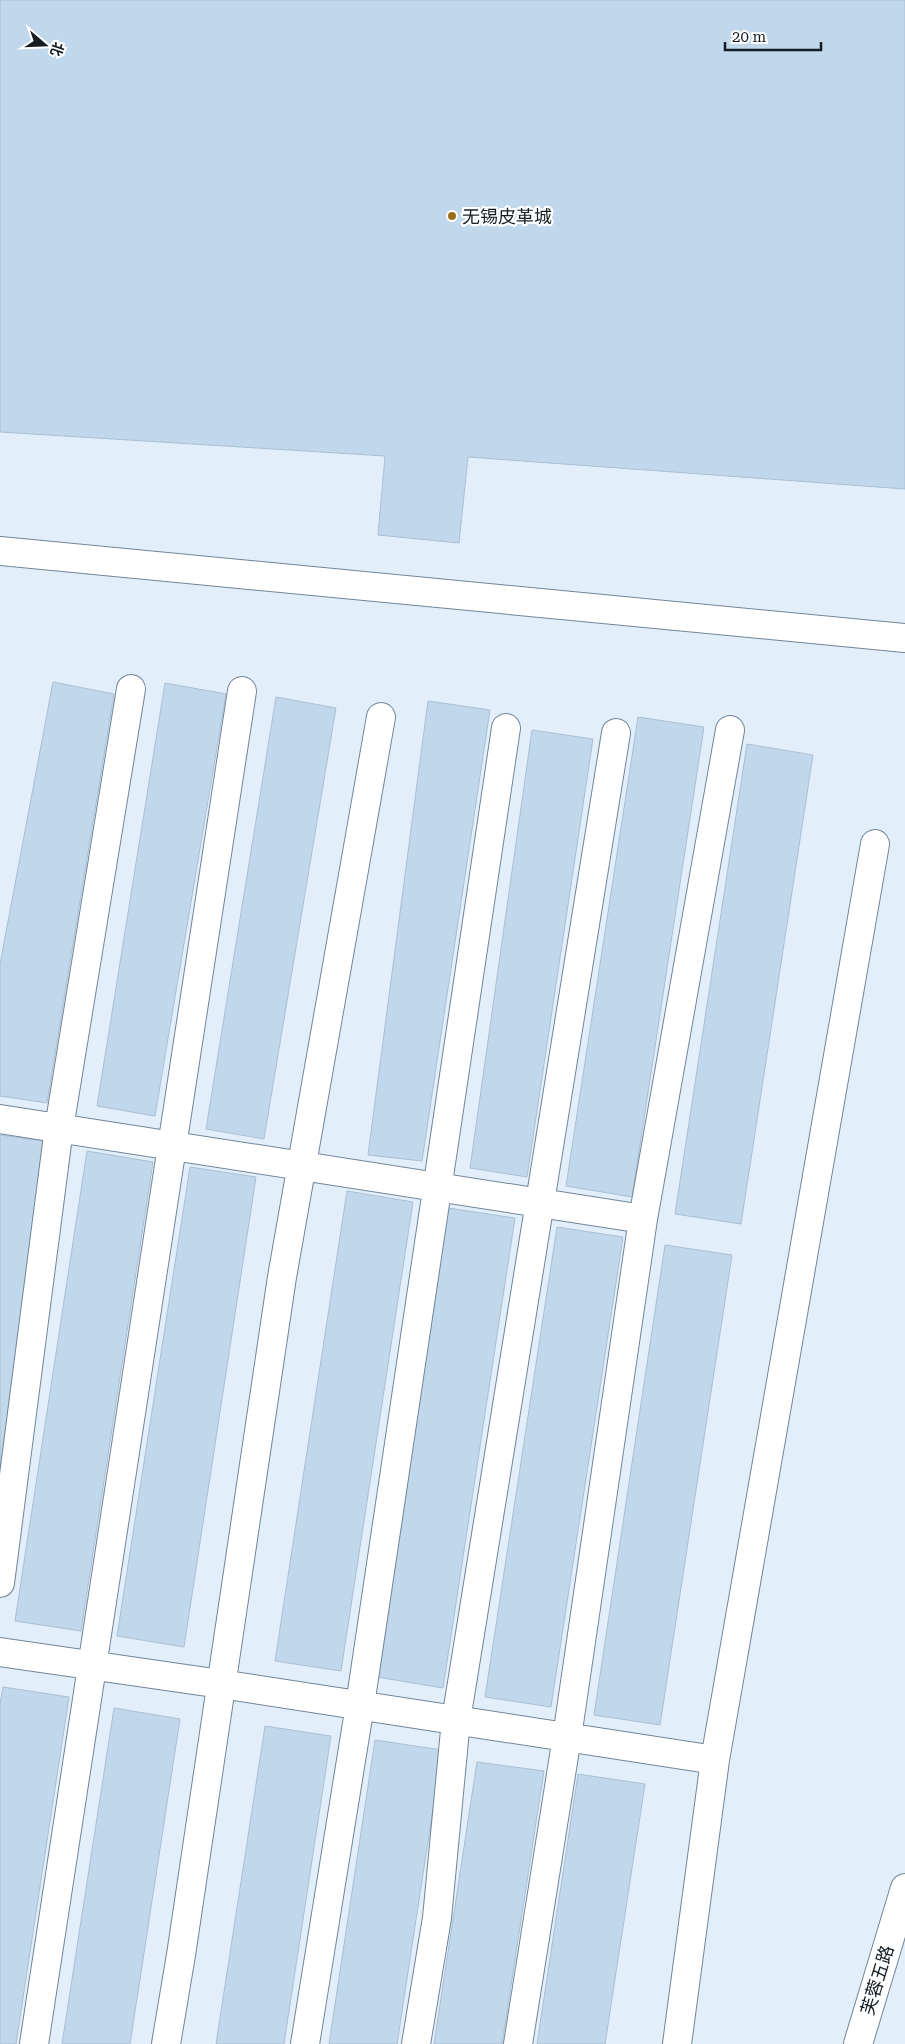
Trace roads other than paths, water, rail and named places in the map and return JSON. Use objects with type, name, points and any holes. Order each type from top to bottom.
[{"type":"street","points":[[0,551],[905,638]]},
{"type":"street","points":[[0,1583],[59,1128],[131,689]]},
{"type":"street","points":[[34,2044],[242,691]]},
{"type":"street","points":[[166,2044],[282,1277],[381,717]]},
{"type":"street","points":[[305,2044],[360,1705],[506,728]]},
{"type":"street","points":[[518,2044],[643,1219],[730,730]]},
{"type":"street","points":[[416,2044],[437,1918],[456,1720],[616,733]]},
{"type":"street","points":[[677,2044],[715,1760],[874,844]]},
{"type":"street","points":[[0,1119],[643,1219]]},
{"type":"street","points":[[0,1652],[715,1760]]},
{"type":"street","name":"芙蓉五路","points":[[858,2044],[905,1888]]},
{"type":"place","name":"无锡皮革城","points":[[452,216]]}]
